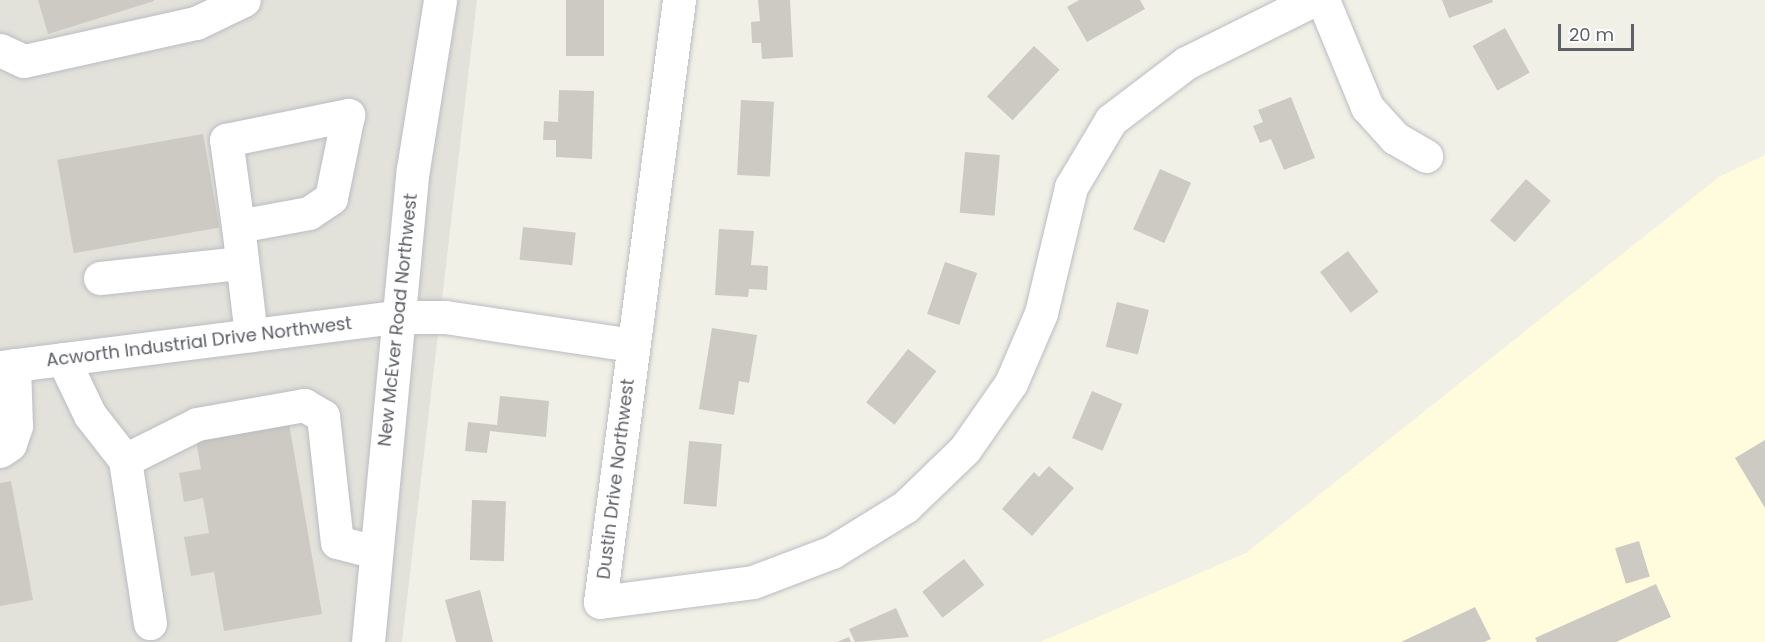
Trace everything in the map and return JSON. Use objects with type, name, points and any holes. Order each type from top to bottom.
[{"type":"street","points":[[0,50],[24,62],[196,23],[244,0]]},
{"type":"street","name":"New McEver Road Northwest","points":[[368,642],[413,169],[440,0]]},
{"type":"street","name":"Dustin Drive Northwest","points":[[679,0],[600,602],[734,586],[832,552],[882,523],[929,487],[999,403],[1041,313],[1071,187],[1111,120],[1186,63],[1313,0]]},
{"type":"street","points":[[1323,0],[1367,106],[1395,138],[1426,156]]},
{"type":"street","points":[[238,226],[251,335]]},
{"type":"street","points":[[100,278],[241,262]]},
{"type":"street","name":"Acworth Industrial Drive Northwest","points":[[7,366],[398,317],[445,317],[633,345]]},
{"type":"street","points":[[63,359],[90,416],[125,460],[150,623]]},
{"type":"street","points":[[0,451],[10,444],[16,426],[19,398],[7,366]]},
{"type":"street","points":[[125,460],[197,424],[304,405],[323,416],[337,542],[376,552]]},
{"type":"shaded area","points":[[0,0],[477,0],[402,642],[0,642]]},
{"type":"shaded area","points":[[1765,155],[1765,642],[1040,642],[1246,553],[1719,177]]},
{"type":"building","points":[[38,0],[154,0],[154,1],[48,34]]},
{"type":"building","points":[[566,0],[604,0],[604,56],[566,56]]},
{"type":"building","points":[[758,0],[790,0],[793,57],[762,59],[761,43],[752,43],[751,22],[760,21]]},
{"type":"building","points":[[1079,0],[1140,0],[1145,9],[1087,42],[1067,7]]},
{"type":"building","points":[[1442,0],[1492,0],[1493,2],[1449,18]]},
{"type":"building","points":[[1505,28],[1530,73],[1497,91],[1473,46]]},
{"type":"building","points":[[1034,46],[1060,70],[1013,120],[987,96]]},
{"type":"building","points":[[559,90],[594,91],[592,159],[556,157],[556,140],[543,140],[544,121],[558,122]]},
{"type":"building","points":[[1291,97],[1315,158],[1284,170],[1271,139],[1260,143],[1253,126],[1263,122],[1258,110]]},
{"type":"building","points":[[741,100],[774,102],[770,177],[737,175]]},
{"type":"building","points":[[203,134],[219,228],[74,253],[57,160]]},
{"type":"building","points":[[965,152],[1000,155],[995,216],[960,213]]},
{"type":"building","points":[[1160,169],[1191,183],[1164,243],[1133,229]]},
{"type":"building","points":[[1526,179],[1551,201],[1515,242],[1490,221]]},
{"type":"building","points":[[523,227],[576,233],[572,265],[520,260]]},
{"type":"building","points":[[719,229],[754,231],[751,265],[768,266],[767,290],[749,289],[748,297],[715,295]]},
{"type":"building","points":[[1348,251],[1379,292],[1351,313],[1320,272]]},
{"type":"building","points":[[945,262],[977,273],[959,325],[927,314]]},
{"type":"building","points":[[1117,302],[1149,310],[1138,355],[1106,347]]},
{"type":"building","points":[[712,328],[757,335],[749,383],[739,381],[734,415],[699,409]]},
{"type":"building","points":[[908,349],[936,371],[895,425],[866,403]]},
{"type":"building","points":[[1092,391],[1122,404],[1102,451],[1072,438]]},
{"type":"building","points":[[500,396],[549,401],[546,437],[490,431],[487,453],[465,451],[468,422],[497,425]]},
{"type":"building","points":[[288,418],[322,614],[224,631],[214,572],[191,576],[184,537],[209,533],[203,498],[184,502],[179,473],[201,469],[195,434]]},
{"type":"building","points":[[1765,440],[1765,508],[1735,458]]},
{"type":"building","points":[[689,441],[722,444],[716,507],[684,504]]},
{"type":"building","points":[[1049,466],[1074,488],[1032,536],[1002,509],[1034,472],[1039,477]]},
{"type":"building","points":[[11,481],[33,600],[0,606],[0,483]]},
{"type":"building","points":[[472,500],[506,501],[504,561],[470,560]]},
{"type":"building","points":[[1639,541],[1650,576],[1626,584],[1615,548]]},
{"type":"building","points":[[964,559],[984,585],[943,618],[922,592]]},
{"type":"building","points":[[1656,584],[1671,617],[1616,642],[1537,642],[1535,638]]},
{"type":"building","points":[[480,590],[493,642],[456,642],[445,600]]},
{"type":"building","points":[[1475,607],[1491,639],[1484,642],[1401,642]]},
{"type":"building","points":[[896,608],[909,637],[855,642],[849,629]]},
{"type":"building","points":[[849,637],[851,642],[837,642]]}]
